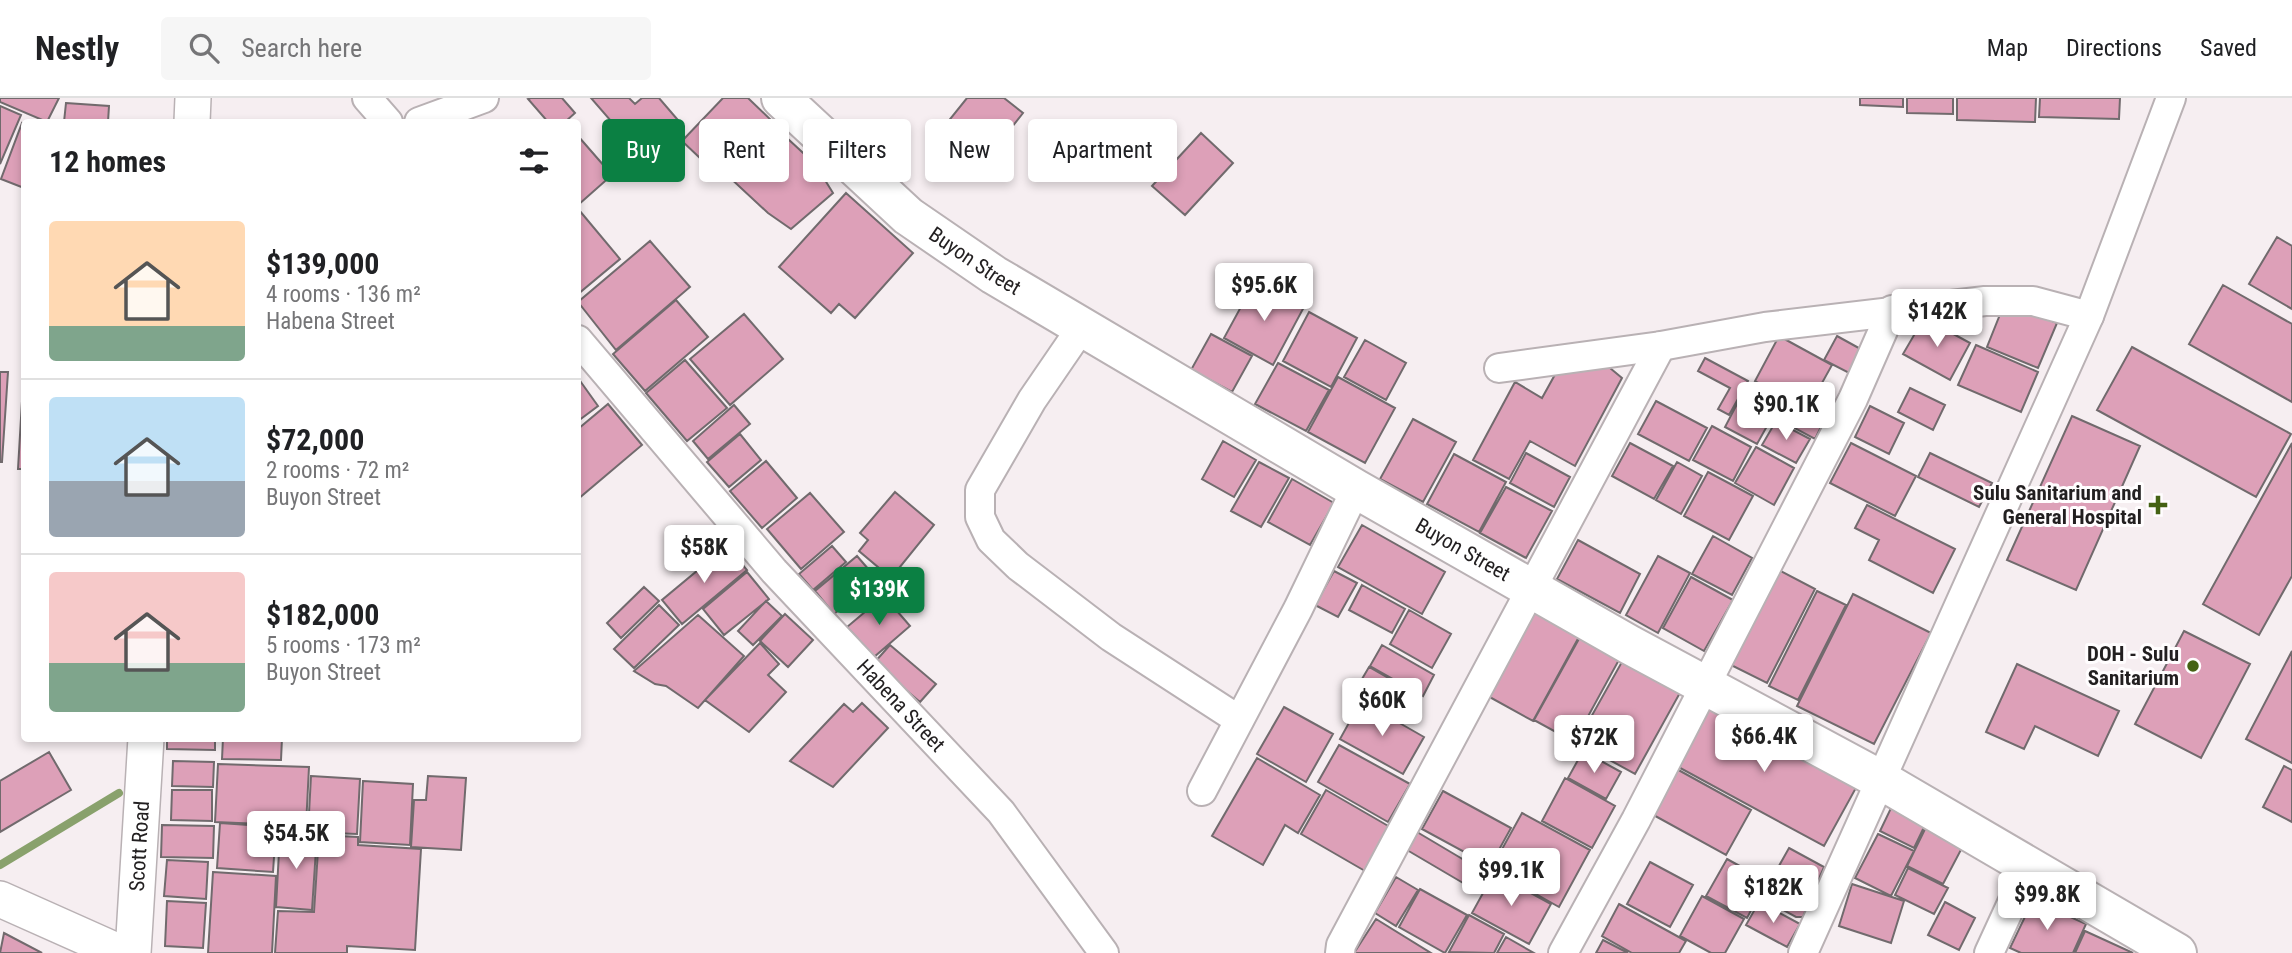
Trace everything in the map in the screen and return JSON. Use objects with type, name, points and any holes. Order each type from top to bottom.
[{"type":"main road","name":"Buyon Street","points":[[780,98],[908,216],[952,248],[1356,489],[1881,780],[2170,951]]},
{"type":"street","points":[[192,119],[193,98]]},
{"type":"street","points":[[367,98],[385,119]]},
{"type":"street","points":[[427,119],[484,98]]},
{"type":"street","points":[[1803,953],[2089,316],[2171,98]]},
{"type":"street","points":[[1499,368],[1661,346],[1765,327],[1985,301],[2033,301],[2089,316]]},
{"type":"street","points":[[1563,953],[1853,398],[1892,310]]},
{"type":"street","points":[[1082,327],[1032,400],[980,490],[980,517],[991,540],[1018,566],[1111,637],[1239,720]]},
{"type":"street","name":"Habena Street","points":[[581,344],[774,571],[1001,812],[1104,953]]},
{"type":"street","points":[[1340,953],[1439,759],[1661,346]]},
{"type":"street","points":[[1202,791],[1298,609],[1356,489]]},
{"type":"street","name":"Scott Road","points":[[133,953],[146,742]]},
{"type":"street","points":[[1989,953],[2029,866]]},
{"type":"street","points":[[0,898],[121,953]]},
{"type":"building","points":[[0,98],[59,98],[48,119],[40,119],[0,102]]},
{"type":"building","points":[[562,98],[575,113],[568,119],[545,119],[528,99]]},
{"type":"building","points":[[591,98],[629,98],[635,104],[642,98],[659,98],[677,119],[609,119]]},
{"type":"building","points":[[723,98],[748,98],[770,119],[703,119]]},
{"type":"building","points":[[967,98],[1004,98],[1023,113],[1014,124],[1014,119],[950,119]]},
{"type":"building","points":[[1860,98],[1903,98],[1903,107],[1860,105]]},
{"type":"building","points":[[1907,98],[1953,98],[1953,114],[1907,113]]},
{"type":"building","points":[[1957,98],[2036,98],[2035,122],[1957,120]]},
{"type":"building","points":[[2040,98],[2120,98],[2119,119],[2039,117]]},
{"type":"building","points":[[66,103],[109,106],[108,119],[64,119]]},
{"type":"building","points":[[0,106],[21,115],[0,164]]},
{"type":"building","points":[[699,123],[699,157],[685,144],[685,138]]},
{"type":"building","points":[[21,126],[21,187],[1,179]]},
{"type":"building","points":[[1201,133],[1233,163],[1185,215],[1152,186],[1156,182],[1177,182],[1177,159]]},
{"type":"building","points":[[581,139],[602,164],[604,182],[581,202]]},
{"type":"building","points":[[789,140],[803,153],[803,182],[826,182],[833,193],[791,229],[768,213],[735,182],[789,182]]},
{"type":"building","points":[[846,193],[913,253],[855,318],[839,304],[831,313],[779,267]]},
{"type":"building","points":[[581,212],[620,259],[581,292]]},
{"type":"building","points":[[2277,237],[2292,246],[2292,309],[2249,284]]},
{"type":"building","points":[[650,241],[690,287],[616,350],[581,306],[581,299]]},
{"type":"building","points":[[1255,281],[1304,307],[1273,365],[1224,338]]},
{"type":"building","points":[[2223,285],[2292,324],[2292,402],[2189,344]]},
{"type":"building","points":[[676,300],[708,337],[645,391],[613,354]]},
{"type":"building","points":[[2005,302],[2057,323],[2038,368],[1987,347]]},
{"type":"building","points":[[1309,312],[1357,338],[1331,387],[1283,361]]},
{"type":"building","points":[[744,314],[783,359],[730,405],[690,359]]},
{"type":"building","points":[[1924,318],[1970,343],[1950,380],[1903,354]]},
{"type":"building","points":[[1211,334],[1252,356],[1232,392],[1191,370]]},
{"type":"building","points":[[1779,336],[1832,365],[1807,410],[1755,381]]},
{"type":"building","points":[[1837,336],[1866,352],[1853,375],[1824,360]]},
{"type":"building","points":[[1365,340],[1406,363],[1386,400],[1344,377]]},
{"type":"building","points":[[1976,345],[2038,372],[2021,412],[1958,385]]},
{"type":"building","points":[[2132,347],[2291,434],[2256,497],[2097,410]]},
{"type":"building","points":[[1705,358],[1748,381],[1729,415],[1718,409],[1730,388],[1698,371]]},
{"type":"building","points":[[685,360],[727,408],[687,441],[646,393]]},
{"type":"building","points":[[1278,363],[1329,390],[1306,431],[1255,404]]},
{"type":"building","points":[[1604,363],[1622,378],[1575,466],[1530,441],[1509,479],[1473,460],[1515,382],[1542,398],[1557,371]]},
{"type":"building","points":[[0,372],[8,372],[2,462],[0,462]]},
{"type":"building","points":[[1338,377],[1395,408],[1365,463],[1308,432]]},
{"type":"building","points":[[581,382],[598,406],[581,419]]},
{"type":"building","points":[[1747,385],[1780,403],[1757,444],[1725,427]]},
{"type":"building","points":[[1910,388],[1945,405],[1933,430],[1898,412]]},
{"type":"building","points":[[1656,401],[1707,428],[1689,461],[1638,434]]},
{"type":"building","points":[[1785,402],[1823,423],[1815,439],[1776,418]]},
{"type":"building","points":[[608,404],[642,445],[581,496],[581,426]]},
{"type":"building","points":[[734,405],[750,424],[708,459],[693,441]]},
{"type":"building","points":[[1870,406],[1904,423],[1889,454],[1855,437]]},
{"type":"building","points":[[2072,416],[2140,446],[2076,590],[2007,560]]},
{"type":"building","points":[[21,418],[21,469],[18,469]]},
{"type":"building","points":[[1413,419],[1456,442],[1423,502],[1380,479]]},
{"type":"building","points":[[1776,421],[1810,439],[1796,463],[1762,445]]},
{"type":"building","points":[[1712,426],[1751,447],[1733,481],[1693,460]]},
{"type":"building","points":[[740,434],[761,460],[729,487],[707,462]]},
{"type":"building","points":[[1223,441],[1256,460],[1234,497],[1202,479]]},
{"type":"building","points":[[1630,443],[1673,466],[1654,499],[1612,476]]},
{"type":"building","points":[[1851,443],[1916,476],[1895,516],[1830,483]]},
{"type":"building","points":[[2292,443],[2292,576],[2259,635],[2203,604]]},
{"type":"building","points":[[1756,447],[1794,468],[1774,505],[1735,483]]},
{"type":"building","points":[[1526,453],[1570,477],[1554,507],[1510,483]]},
{"type":"building","points":[[1930,453],[1992,483],[1979,507],[1918,477]]},
{"type":"building","points":[[1454,454],[1506,482],[1479,532],[1427,504]]},
{"type":"building","points":[[766,461],[797,498],[762,528],[730,491]]},
{"type":"building","points":[[1259,462],[1289,478],[1261,527],[1231,511]]},
{"type":"building","points":[[1677,462],[1702,476],[1681,514],[1656,500]]},
{"type":"building","points":[[1708,472],[1753,496],[1729,540],[1684,516]]},
{"type":"building","points":[[1292,479],[1334,503],[1310,545],[1268,522]]},
{"type":"building","points":[[1506,487],[1552,511],[1526,558],[1480,533]]},
{"type":"building","points":[[895,492],[934,525],[891,578],[859,551],[868,540],[860,533]]},
{"type":"building","points":[[810,493],[844,532],[801,569],[767,529]]},
{"type":"building","points":[[1867,505],[1955,549],[1933,593],[1869,560],[1879,540],[1855,528]]},
{"type":"building","points":[[1362,525],[1445,572],[1422,614],[1338,567]]},
{"type":"building","points":[[1713,536],[1752,558],[1732,595],[1692,574]]},
{"type":"building","points":[[1578,540],[1640,574],[1620,613],[1557,579]]},
{"type":"building","points":[[727,546],[747,570],[682,624],[662,600]]},
{"type":"building","points":[[832,546],[846,562],[813,590],[799,574]]},
{"type":"building","points":[[857,556],[876,578],[834,614],[815,591]]},
{"type":"building","points":[[1658,556],[1690,573],[1658,633],[1626,615]]},
{"type":"building","points":[[1771,566],[1815,589],[1767,683],[1723,661]]},
{"type":"building","points":[[1334,571],[1357,583],[1338,617],[1315,605]]},
{"type":"building","points":[[747,572],[769,599],[724,635],[703,609]]},
{"type":"building","points":[[1691,577],[1733,600],[1704,651],[1663,628]]},
{"type":"building","points":[[1362,585],[1405,609],[1392,633],[1349,610]]},
{"type":"building","points":[[644,587],[659,601],[621,638],[607,623]]},
{"type":"building","points":[[1817,591],[1846,605],[1798,700],[1769,686]]},
{"type":"building","points":[[1853,594],[1931,633],[1874,744],[1797,706]]},
{"type":"building","points":[[884,596],[910,626],[874,657],[847,627]]},
{"type":"building","points":[[766,601],[782,616],[753,645],[738,631]]},
{"type":"building","points":[[659,605],[679,625],[634,668],[614,649]]},
{"type":"building","points":[[1533,609],[1580,635],[1533,721],[1486,695]]},
{"type":"building","points":[[1409,610],[1451,634],[1432,668],[1390,644]]},
{"type":"building","points":[[785,614],[813,640],[788,667],[760,641]]},
{"type":"building","points":[[698,615],[744,656],[698,708],[666,686],[655,684],[634,671]]},
{"type":"building","points":[[2184,631],[2250,664],[2201,758],[2135,724]]},
{"type":"building","points":[[1580,637],[1620,658],[1574,742],[1534,720]]},
{"type":"building","points":[[760,643],[779,664],[768,675],[786,692],[749,732],[705,700]]},
{"type":"building","points":[[890,645],[936,684],[920,702],[874,663]]},
{"type":"building","points":[[1382,645],[1434,675],[1423,696],[1370,666]]},
{"type":"building","points":[[2292,651],[2292,763],[2246,739]]},
{"type":"building","points":[[1623,660],[1681,691],[1635,774],[1577,742]]},
{"type":"building","points":[[2017,664],[2119,711],[2098,756],[2035,726],[2024,749],[1986,732]]},
{"type":"building","points":[[1369,667],[1418,695],[1404,719],[1355,691]]},
{"type":"building","points":[[1361,701],[1424,737],[1403,774],[1340,739]]},
{"type":"building","points":[[1704,702],[1857,786],[1824,846],[1671,763]]},
{"type":"building","points":[[862,703],[888,728],[833,787],[790,761],[844,704],[853,712]]},
{"type":"building","points":[[1284,707],[1333,734],[1306,782],[1257,754]]},
{"type":"building","points":[[167,742],[215,742],[215,750],[167,749]]},
{"type":"building","points":[[223,742],[282,742],[281,760],[222,759]]},
{"type":"building","points":[[1339,745],[1410,784],[1388,822],[1318,782]]},
{"type":"building","points":[[1583,751],[1621,772],[1606,799],[1568,778]]},
{"type":"building","points":[[49,752],[71,790],[0,832],[0,781]]},
{"type":"building","points":[[1257,758],[1320,795],[1298,833],[1285,825],[1263,865],[1212,836]]},
{"type":"building","points":[[173,761],[214,762],[213,787],[172,786]]},
{"type":"building","points":[[218,764],[309,767],[306,826],[215,822]]},
{"type":"building","points":[[2284,766],[2292,770],[2292,822],[2263,807]]},
{"type":"building","points":[[1673,767],[1751,810],[1726,855],[1648,812]]},
{"type":"building","points":[[311,776],[360,779],[357,834],[308,832]]},
{"type":"building","points":[[428,776],[466,778],[461,850],[411,847],[414,800],[426,800]]},
{"type":"building","points":[[1565,778],[1615,806],[1592,848],[1542,821]]},
{"type":"building","points":[[363,781],[413,784],[410,845],[360,842]]},
{"type":"building","points":[[172,790],[212,790],[212,821],[171,820]]},
{"type":"building","points":[[1326,790],[1390,827],[1365,871],[1301,834]]},
{"type":"building","points":[[1443,791],[1511,828],[1490,866],[1422,829]]},
{"type":"building","points":[[1892,806],[1926,823],[1914,848],[1880,831]]},
{"type":"building","points":[[1522,813],[1590,850],[1559,907],[1491,869]]},
{"type":"building","points":[[220,823],[276,827],[273,872],[217,868]]},
{"type":"building","points":[[162,825],[214,826],[213,858],[161,857]]},
{"type":"building","points":[[1927,825],[1964,844],[1943,884],[1907,866]]},
{"type":"building","points":[[1417,832],[1486,873],[1475,890],[1407,850]]},
{"type":"building","points":[[280,833],[317,834],[312,910],[276,907]]},
{"type":"building","points":[[1878,834],[1914,851],[1891,896],[1855,878]]},
{"type":"building","points":[[319,835],[358,837],[358,845],[421,849],[415,950],[347,946],[347,953],[275,953],[278,911],[314,912]]},
{"type":"building","points":[[1789,848],[1824,867],[1803,917],[1796,917],[1761,898]]},
{"type":"building","points":[[1727,859],[1767,881],[1747,918],[1706,896]]},
{"type":"building","points":[[167,860],[208,862],[206,899],[164,896]]},
{"type":"building","points":[[1650,862],[1693,885],[1670,927],[1627,904]]},
{"type":"building","points":[[1908,868],[1948,888],[1934,914],[1895,895]]},
{"type":"building","points":[[213,872],[276,876],[272,953],[208,953]]},
{"type":"building","points":[[1494,873],[1551,904],[1529,944],[1472,913]]},
{"type":"building","points":[[1396,877],[1418,890],[1396,926],[1375,913]]},
{"type":"building","points":[[1852,884],[1904,901],[1891,943],[1839,926]]},
{"type":"building","points":[[1420,889],[1467,915],[1445,953],[1399,927]]},
{"type":"building","points":[[1702,896],[1744,919],[1725,953],[1711,953],[1680,936]]},
{"type":"building","points":[[2033,900],[2086,924],[2073,953],[2021,953],[2010,948]]},
{"type":"building","points":[[167,901],[206,903],[203,948],[165,946]]},
{"type":"building","points":[[1759,902],[1800,924],[1787,947],[1746,925]]},
{"type":"building","points":[[1945,902],[1975,918],[1959,950],[1928,935]]},
{"type":"building","points":[[1619,904],[1686,941],[1679,953],[1632,953],[1602,936]]},
{"type":"building","points":[[1469,915],[1504,934],[1494,953],[1449,952]]},
{"type":"building","points":[[1376,919],[1431,953],[1354,953]]},
{"type":"building","points":[[2085,931],[2133,953],[2075,953]]},
{"type":"building","points":[[4,933],[42,953],[0,953]]},
{"type":"building","points":[[1506,937],[1534,953],[1497,953]]},
{"type":"building","points":[[1603,940],[1628,953],[1596,953]]},
{"type":"waterway","points":[[0,865],[119,793]]},
{"type":"place","name":"Sulu Sanitarium and General Hospital","points":[[2158,505]]},
{"type":"place","name":"DOH - Sulu Sanitarium","points":[[2193,666]]}]
